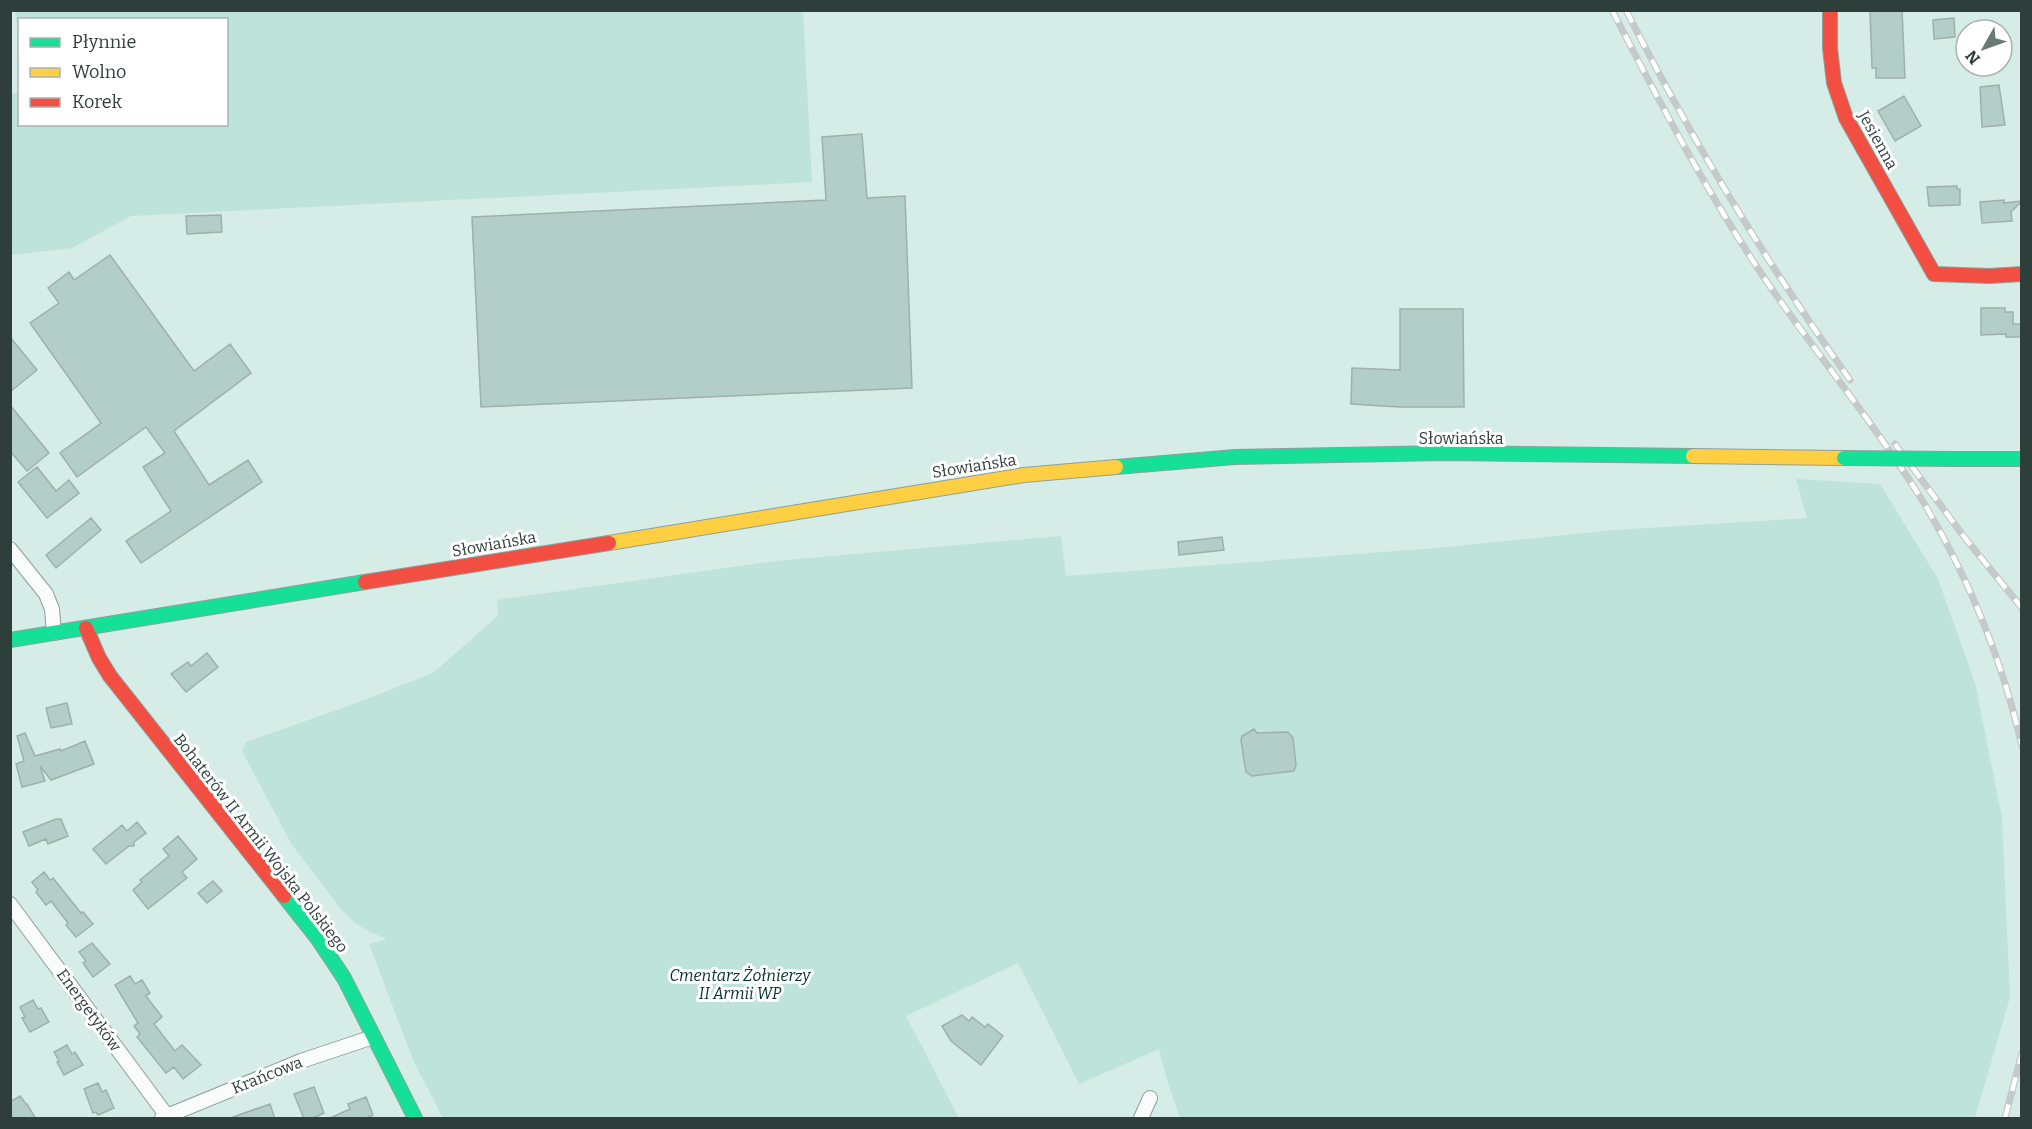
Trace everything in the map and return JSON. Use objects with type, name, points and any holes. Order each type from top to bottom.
[{"type":"street","name":"Jesienna","points":[[1830,10],[1830,48],[1834,83],[1846,118],[1934,274],[1990,276],[2022,274]]},
{"type":"street","name":"Słowiańska","points":[[10,639],[1024,475],[1247,456],[1446,453],[2022,459]]},
{"type":"street","points":[[10,549],[46,594],[52,609],[54,633]]},
{"type":"street","name":"Bohaterów II Armii Wojska Polskiego","points":[[86,628],[110,676],[318,939],[344,978],[415,1119]]},
{"type":"street","name":"Energetyków","points":[[10,904],[165,1117]]},
{"type":"street","name":"Krańcowa","points":[[165,1117],[301,1061],[373,1037]]},
{"type":"street","points":[[1141,1119],[1150,1098]]},
{"type":"green space","points":[[15,11],[803,11],[812,182],[131,216],[72,248],[11,255],[11,94],[18,92],[18,126],[228,126],[228,18],[18,18],[18,32]]},
{"type":"green space","name":"Cmentarz Żołnierzy II Armii WP","points":[[1796,479],[1880,484],[1938,579],[1975,683],[2002,818],[2010,997],[1975,1118],[1180,1118],[1159,1049],[1079,1084],[1018,963],[906,1016],[959,1118],[443,1118],[414,1062],[369,944],[387,939],[355,923],[341,909],[292,845],[242,751],[246,742],[433,673],[498,616],[497,600],[775,561],[1061,536],[1066,576],[1437,548],[1614,530],[1807,518]]},
{"type":"building","points":[[1902,10],[1905,78],[1876,78],[1876,68],[1872,68],[1870,12]]},
{"type":"building","points":[[1954,18],[1954,37],[1934,39],[1933,20]]},
{"type":"building","points":[[1999,85],[2005,125],[1982,127],[1980,87]]},
{"type":"building","points":[[1904,96],[1921,126],[1895,141],[1878,111]]},
{"type":"building","points":[[862,134],[867,198],[905,196],[912,388],[481,407],[472,217],[826,200],[822,137]]},
{"type":"building","points":[[1957,186],[1957,189],[1960,189],[1960,205],[1929,206],[1927,187]]},
{"type":"building","points":[[2004,200],[2004,203],[2022,201],[2011,212],[2012,221],[1982,223],[1980,202]]},
{"type":"building","points":[[221,215],[222,232],[187,234],[186,216]]},
{"type":"building","points":[[110,255],[194,371],[230,344],[251,373],[174,431],[209,485],[248,460],[262,482],[141,563],[126,541],[171,511],[143,467],[165,453],[146,427],[77,477],[60,453],[101,423],[30,323],[59,303],[48,288],[69,272],[74,280]]},
{"type":"building","points":[[1981,308],[2005,308],[2005,312],[2013,312],[2013,324],[2022,324],[2022,337],[2006,337],[2006,334],[1981,335]]},
{"type":"building","points":[[1400,309],[1463,309],[1464,407],[1351,404],[1352,368],[1400,370]]},
{"type":"building","points":[[10,337],[37,370],[10,392]]},
{"type":"building","points":[[10,405],[49,453],[27,471],[10,451]]},
{"type":"building","points":[[37,467],[56,491],[69,480],[79,493],[47,518],[18,482]]},
{"type":"building","points":[[91,518],[101,530],[56,568],[46,555]]},
{"type":"building","points":[[1222,537],[1224,550],[1179,555],[1178,542]]},
{"type":"building","points":[[207,653],[218,667],[186,692],[171,674],[188,662],[191,666]]},
{"type":"building","points":[[67,703],[72,724],[51,728],[46,708]]},
{"type":"building","points":[[1254,729],[1257,733],[1288,732],[1293,738],[1296,765],[1294,771],[1252,776],[1246,772],[1241,740],[1242,736]]},
{"type":"building","points":[[25,733],[35,756],[60,749],[61,751],[85,741],[94,764],[51,780],[40,766],[45,781],[22,787],[16,764],[24,761],[17,736]]},
{"type":"building","points":[[61,819],[68,836],[48,844],[46,839],[29,846],[23,832]]},
{"type":"building","points":[[137,822],[146,833],[134,842],[134,846],[129,846],[106,864],[93,849],[122,825],[127,831]]},
{"type":"building","points":[[178,836],[197,859],[182,872],[187,878],[148,909],[133,890],[142,882],[140,880],[169,856],[163,849]]},
{"type":"building","points":[[44,872],[50,880],[53,878],[81,913],[83,912],[93,924],[76,937],[51,901],[46,905],[36,892],[38,890],[32,882]]},
{"type":"building","points":[[213,881],[222,891],[207,903],[198,893]]},
{"type":"building","points":[[92,943],[110,964],[93,977],[83,963],[86,961],[79,952]]},
{"type":"building","points":[[130,976],[135,984],[142,980],[150,993],[146,996],[162,1017],[154,1024],[175,1051],[182,1045],[201,1065],[183,1079],[174,1067],[166,1073],[137,1037],[140,1034],[134,1026],[138,1023],[115,985]]},
{"type":"building","points":[[33,1000],[49,1022],[30,1032],[22,1018],[25,1017],[20,1007]]},
{"type":"building","points":[[962,1015],[969,1021],[972,1017],[985,1027],[988,1024],[1003,1036],[981,1065],[951,1041],[942,1026]]},
{"type":"building","points":[[67,1045],[72,1054],[75,1052],[83,1065],[64,1075],[54,1052]]},
{"type":"building","points":[[98,1083],[102,1092],[106,1090],[114,1108],[98,1115],[96,1112],[93,1113],[84,1089]]},
{"type":"building","points":[[314,1087],[324,1113],[311,1119],[304,1119],[294,1094]]},
{"type":"building","points":[[20,1096],[36,1119],[10,1119],[10,1102]]},
{"type":"building","points":[[366,1097],[373,1115],[364,1119],[328,1119],[350,1109],[348,1104]]},
{"type":"building","points":[[270,1104],[275,1119],[234,1119],[233,1117]]},
{"type":"railway","points":[[1612,10],[1685,148],[1745,249],[1885,444],[1939,529],[1969,588],[1994,650],[2022,746]]},
{"type":"railway","points":[[1626,10],[1703,153],[1759,245],[1850,380]]},
{"type":"railway","points":[[1895,444],[1965,538],[2022,608]]},
{"type":"railway","points":[[2005,1118],[2022,1053]]},
{"type":"traffic: fast","points":[[1116,467],[1235,457],[1446,453],[1693,456]]},
{"type":"traffic: fast","points":[[1844,458],[1953,459]]},
{"type":"traffic: fast","points":[[1953,459],[2022,459]]},
{"type":"traffic: fast","points":[[10,640],[365,582]]},
{"type":"traffic: fast","points":[[284,896],[318,939],[344,978],[415,1118]]},
{"type":"traffic: slow","points":[[1693,456],[1844,458]]},
{"type":"traffic: slow","points":[[609,543],[1024,475],[1116,467]]},
{"type":"traffic: jam","points":[[1830,10],[1830,48],[1834,83],[1846,118],[1934,274],[1990,276],[2022,274]]},
{"type":"traffic: jam","points":[[365,582],[609,543]]},
{"type":"traffic: jam","points":[[86,628],[110,676],[284,896]]}]
